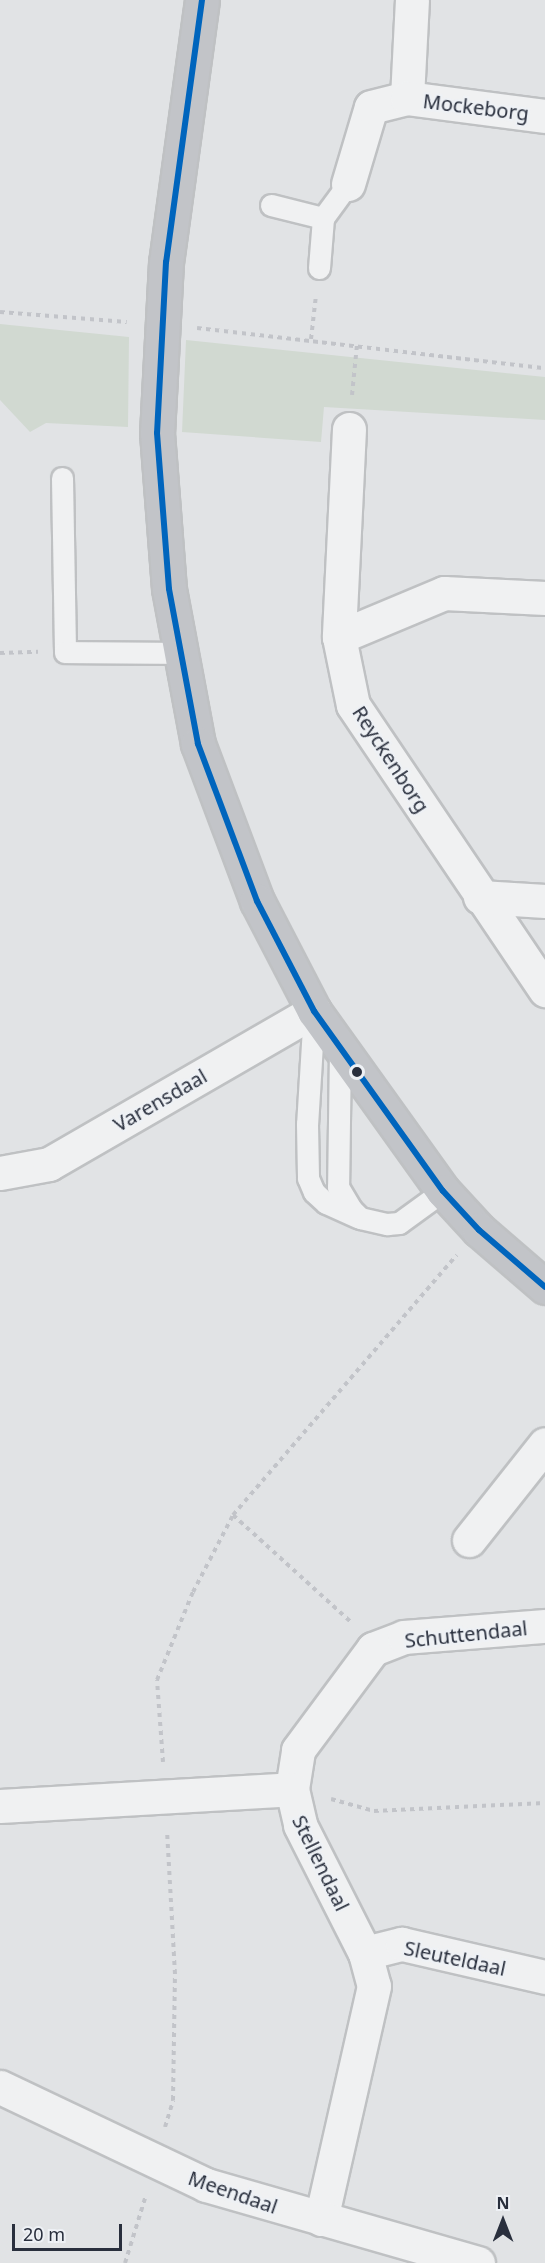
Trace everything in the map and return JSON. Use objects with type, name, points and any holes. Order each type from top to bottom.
[{"type":"street","points":[[202,0],[177,161],[162,324],[157,433],[162,532],[179,652],[198,744],[221,812],[257,901],[315,1011],[340,1050],[443,1191],[479,1230],[545,1287]]},
{"type":"street","name":"Mockeborg","points":[[407,98],[412,0]]},
{"type":"street","name":"Mockeborg","points":[[348,184],[371,107],[407,98],[545,116]]},
{"type":"street","name":"Reyckenborg","points":[[350,429],[339,637],[353,705],[480,897],[545,990]]},
{"type":"street","points":[[339,637],[444,593],[545,598]]},
{"type":"street","points":[[480,897],[545,901]]},
{"type":"street","name":"Varensdaal","points":[[0,1173],[49,1164],[315,1011]]},
{"type":"street","points":[[469,1540],[545,1444]]},
{"type":"street","name":"Schuttendaal","points":[[292,1789],[298,1750],[373,1649],[404,1637],[545,1626]]},
{"type":"street","name":"Stellendaal","points":[[0,1806],[292,1789],[300,1825],[365,1953],[374,1998],[321,2219]]},
{"type":"street","name":"Sleuteldaal","points":[[365,1953],[402,1944],[545,1977]]},
{"type":"street","name":"Meendaal","points":[[0,2087],[206,2185],[459,2261]]},
{"type":"lane","points":[[319,268],[323,218],[348,184]]},
{"type":"lane","points":[[271,205],[323,218]]},
{"type":"lane","points":[[62,478],[65,652],[179,652]]},
{"type":"lane","points":[[315,1011],[307,1124],[308,1178],[314,1192],[326,1203],[360,1218],[387,1224],[399,1222],[443,1191]]},
{"type":"lane","points":[[340,1050],[338,1187],[360,1218]]},
{"type":"path","points":[[311,339],[319,268]]},
{"type":"path","points":[[0,312],[162,324],[311,339],[545,368]]},
{"type":"path","points":[[350,429],[357,345]]},
{"type":"path","points":[[0,653],[65,652]]},
{"type":"path","points":[[125,2263],[173,2100],[175,1974],[157,1680],[193,1592],[233,1515],[479,1230]]},
{"type":"path","points":[[233,1515],[379,1647]]},
{"type":"path","points":[[292,1789],[374,1811],[545,1803]]},
{"type":"shaded area","points":[[0,324],[129,337],[128,427],[46,423],[30,432],[0,400]]},
{"type":"shaded area","points":[[186,340],[545,377],[545,420],[324,407],[321,442],[182,432]]},
{"type":"transit line","points":[[202,0],[166,262],[157,433],[169,589],[198,744],[257,901],[314,1011],[443,1191],[479,1230],[545,1287]]}]
